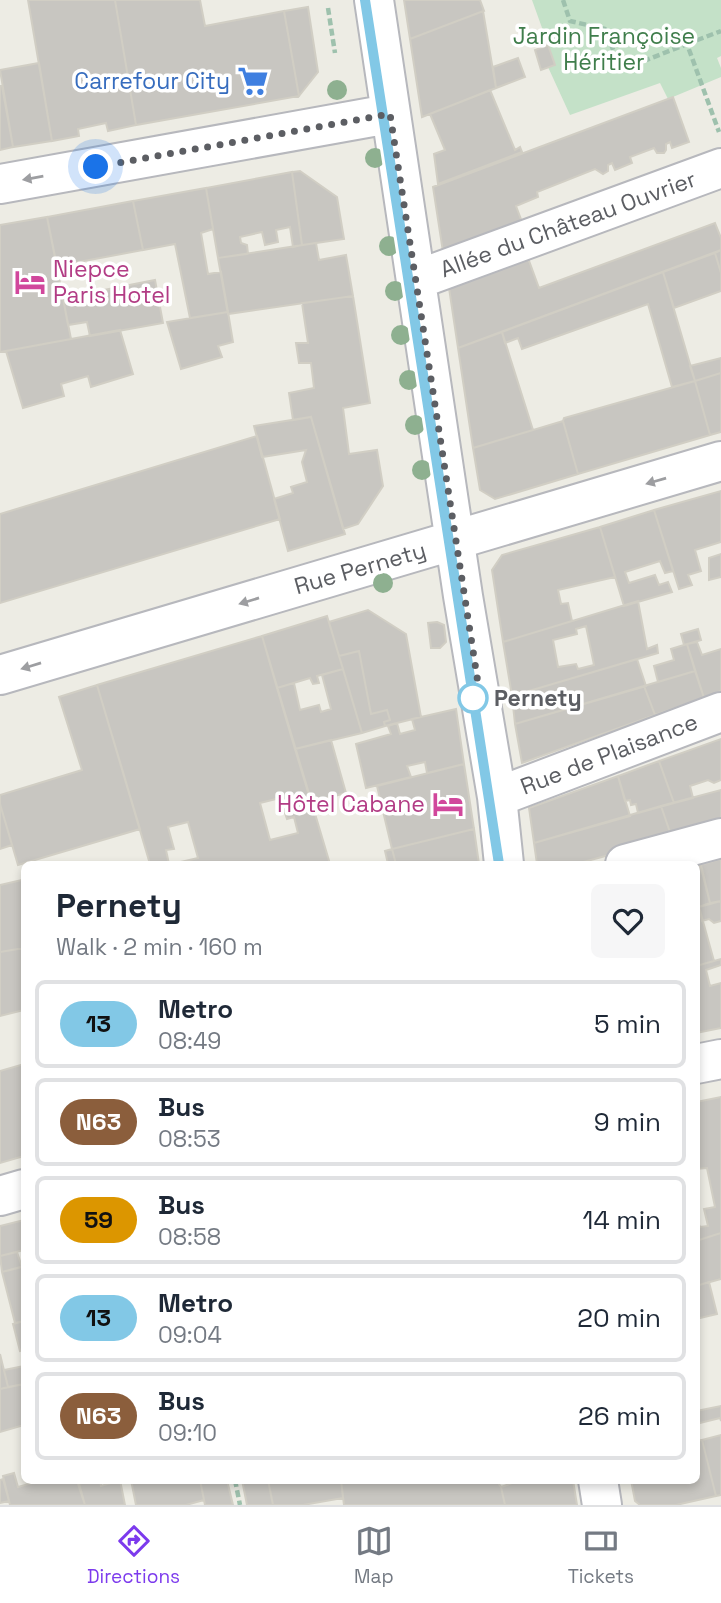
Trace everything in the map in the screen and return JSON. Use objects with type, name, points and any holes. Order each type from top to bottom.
[{"type":"street","points":[[374,0],[463,596],[497,797],[504,861]]},
{"type":"street","points":[[0,184],[390,114]]},
{"type":"street","name":"Allée du Château Ouvrier","points":[[416,280],[721,168]]},
{"type":"street","name":"Rue Pernety","points":[[0,676],[721,461]]},
{"type":"street","name":"Rue de Plaisance","points":[[497,797],[721,712]]},
{"type":"street","points":[[636,861],[721,838]]},
{"type":"street","points":[[700,1063],[721,1059]]},
{"type":"street","points":[[0,1196],[21,1190]]},
{"type":"street","points":[[599,1484],[602,1505]]},
{"type":"path","points":[[563,0],[570,21],[605,29],[621,70],[721,31]]},
{"type":"path","points":[[328,8],[335,53]]},
{"type":"path","points":[[687,44],[721,136]]},
{"type":"path","points":[[236,1484],[240,1505]]},
{"type":"green space","name":"Jardin Françoise Héritier","points":[[532,0],[721,0],[721,56],[717,58],[721,77],[668,99],[660,83],[570,115],[548,67],[555,64]]},
{"type":"building","points":[[28,0],[115,0],[136,125],[108,131],[106,123],[78,129],[79,136],[52,141]]},
{"type":"building","points":[[115,0],[200,0],[205,26],[284,11],[299,96],[136,125]]},
{"type":"building","points":[[404,0],[480,0],[484,11],[410,39]]},
{"type":"building","points":[[308,7],[318,72],[299,96],[284,11]]},
{"type":"building","points":[[483,11],[496,88],[422,117],[410,39]]},
{"type":"building","points":[[548,45],[555,65],[541,70],[535,50]]},
{"type":"building","points":[[518,58],[525,77],[496,88],[493,67]]},
{"type":"building","points":[[39,63],[52,141],[13,147],[0,70]]},
{"type":"building","points":[[0,86],[13,147],[0,150]]},
{"type":"building","points":[[490,90],[515,150],[520,147],[522,152],[438,184],[434,154],[445,150],[430,114]]},
{"type":"building","points":[[673,97],[689,142],[672,148],[670,142],[666,144],[664,153],[657,153],[654,148],[630,157],[632,163],[615,170],[612,163],[603,174],[595,169],[537,192],[538,197],[516,206],[522,222],[443,252],[433,187]]},
{"type":"building","points":[[300,171],[337,197],[344,239],[302,245],[292,172]]},
{"type":"building","points":[[292,172],[302,245],[293,247],[290,227],[276,230],[278,242],[265,245],[262,232],[240,237],[241,243],[247,245],[248,254],[218,258],[206,188]]},
{"type":"building","points":[[206,188],[213,229],[201,233],[208,274],[221,272],[228,312],[190,318],[175,244],[143,250],[133,201]]},
{"type":"building","points":[[133,201],[143,250],[57,266],[47,217]]},
{"type":"building","name":"Niepce Paris Hotel","points":[[47,217],[71,339],[0,352],[0,225]]},
{"type":"building","points":[[715,223],[721,238],[721,250],[458,348],[449,288],[528,258],[539,288]]},
{"type":"building","points":[[316,243],[319,260],[346,255],[353,296],[228,314],[218,258]]},
{"type":"building","points":[[721,250],[721,273],[715,253]]},
{"type":"building","points":[[715,253],[721,273],[721,291],[674,308],[663,272]]},
{"type":"building","points":[[663,272],[695,381],[672,387],[648,304],[522,349],[518,338],[505,343],[502,332]]},
{"type":"building","points":[[155,280],[163,323],[90,336],[87,322],[68,325],[63,298]]},
{"type":"building","points":[[353,296],[370,403],[343,408],[349,454],[377,450],[383,486],[358,524],[343,529],[311,417],[293,420],[289,393],[314,388],[311,363],[299,363],[296,343],[308,343],[302,303]]},
{"type":"building","points":[[228,312],[233,342],[218,346],[222,357],[181,369],[167,322]]},
{"type":"building","points":[[120,330],[133,374],[91,387],[88,376],[61,384],[64,396],[23,408],[6,351]]},
{"type":"building","points":[[502,332],[533,430],[473,448],[458,348]]},
{"type":"building","points":[[721,358],[721,373],[695,381],[690,366]]},
{"type":"building","points":[[721,373],[721,432],[710,435],[695,381]]},
{"type":"building","points":[[695,381],[710,435],[578,474],[564,418]]},
{"type":"building","points":[[311,417],[345,534],[288,551],[274,499],[293,493],[291,487],[307,482],[302,462],[306,450],[262,457],[254,426]]},
{"type":"building","points":[[563,421],[578,474],[495,499],[480,490],[473,448]]},
{"type":"building","points":[[257,436],[280,519],[0,603],[0,514]]},
{"type":"building","points":[[721,491],[721,542],[695,550],[701,571],[688,575],[692,585],[679,589],[654,510]]},
{"type":"building","points":[[654,510],[673,571],[665,573],[660,561],[625,572],[629,583],[655,575],[659,585],[668,582],[672,592],[624,606],[600,527]]},
{"type":"building","points":[[600,527],[615,577],[558,590],[561,604],[568,603],[572,621],[503,642],[492,570],[502,555]]},
{"type":"building","points":[[721,554],[721,577],[709,580],[709,558]]},
{"type":"building","points":[[638,601],[647,649],[657,645],[658,653],[512,696],[503,642]],"holes":[[[586,626],[594,665],[578,669],[576,664],[558,667],[553,640],[577,634],[576,629]]]},
{"type":"building","points":[[368,610],[406,634],[421,717],[385,726],[384,722],[390,720],[387,710],[371,714],[359,651],[339,656],[329,622]]},
{"type":"building","points":[[327,616],[343,669],[317,676],[319,683],[313,684],[310,678],[277,688],[262,636]]},
{"type":"building","points":[[437,622],[444,625],[446,642],[440,648],[431,648],[428,623]]},
{"type":"building","points":[[698,629],[701,640],[684,645],[681,634]]},
{"type":"building","points":[[262,636],[329,861],[185,861],[198,858],[188,822],[168,827],[174,849],[166,850],[168,861],[149,861],[97,685]],"holes":[[[280,798],[287,819],[294,817],[298,833],[270,840],[260,803]]]},
{"type":"building","points":[[697,642],[702,655],[721,649],[721,691],[704,698],[687,644]]},
{"type":"building","points":[[687,644],[695,671],[658,682],[654,666],[674,660],[671,649]]},
{"type":"building","points":[[359,651],[371,714],[387,710],[390,720],[384,722],[385,726],[362,733],[339,656]]},
{"type":"building","points":[[637,659],[646,686],[515,724],[512,696]]},
{"type":"building","points":[[343,669],[362,733],[295,749],[277,688],[294,683],[300,710],[319,705],[321,712],[331,709],[322,675]]},
{"type":"building","points":[[695,671],[704,698],[655,715],[644,686]]},
{"type":"building","points":[[97,685],[140,829],[32,861],[21,861],[18,865],[0,804],[0,795],[82,770],[59,697]]},
{"type":"building","points":[[644,686],[655,715],[522,763],[515,724]]},
{"type":"building","points":[[456,709],[464,764],[427,773],[425,762],[407,766],[411,777],[366,788],[356,744],[391,734],[388,726],[397,723],[400,734],[415,730],[412,719]]},
{"type":"building","points":[[721,739],[721,780],[714,783],[708,780],[690,786],[693,798],[674,803],[659,761]]},
{"type":"building","points":[[331,740],[346,793],[311,802],[295,749]]},
{"type":"building","points":[[659,761],[674,803],[638,813],[636,804],[631,805],[630,800],[625,801],[618,776]]},
{"type":"building","points":[[464,764],[474,829],[392,849],[377,786]]},
{"type":"building","points":[[618,776],[630,816],[534,843],[529,808]]},
{"type":"building","points":[[721,790],[721,818],[703,823],[672,838],[661,806]]},
{"type":"building","points":[[0,804],[12,845],[0,849]]},
{"type":"building","points":[[661,806],[672,838],[587,861],[537,861],[534,843]]},
{"type":"building","points":[[474,829],[479,861],[395,861],[392,849]]},
{"type":"building","points":[[392,849],[395,861],[387,861],[385,851]]},
{"type":"building","points":[[702,859],[703,864],[721,859],[721,901],[710,903],[699,860]]},
{"type":"building","points":[[700,865],[710,903],[700,907]]},
{"type":"building","points":[[21,880],[21,948],[0,952],[0,885]]},
{"type":"building","points":[[721,901],[721,921],[702,921],[700,907]]},
{"type":"building","points":[[700,911],[714,961],[700,965]]},
{"type":"building","points":[[21,948],[21,1011],[0,1016],[0,952]]},
{"type":"building","points":[[721,959],[721,965],[706,970],[710,986],[721,983],[721,1028],[700,1032],[700,965]]},
{"type":"building","points":[[21,1065],[21,1157],[0,1163],[0,1071]]},
{"type":"building","points":[[721,1097],[721,1233],[700,1240],[700,1227],[708,1226],[704,1209],[715,1207],[707,1168],[700,1169],[700,1101]]},
{"type":"building","points":[[21,1221],[21,1251],[0,1256],[0,1226]]},
{"type":"building","points":[[721,1233],[721,1279],[700,1285],[700,1240]]},
{"type":"building","points":[[17,1252],[21,1267],[2,1272],[0,1256]]},
{"type":"building","points":[[21,1267],[21,1322],[15,1323],[2,1272]]},
{"type":"building","points":[[709,1282],[717,1314],[700,1318],[700,1285]]},
{"type":"building","points":[[21,1322],[21,1351],[20,1351],[13,1324]]},
{"type":"building","points":[[0,1354],[8,1387],[0,1389]]},
{"type":"building","points":[[21,1367],[21,1385],[8,1387],[4,1370]]},
{"type":"building","points":[[21,1385],[21,1426],[0,1432],[0,1389]]},
{"type":"building","points":[[721,1406],[721,1421],[720,1418],[700,1423],[700,1410]]},
{"type":"building","points":[[721,1435],[721,1495],[716,1496],[702,1440]]},
{"type":"building","points":[[700,1440],[716,1496],[676,1505],[640,1505],[635,1501],[632,1484],[700,1484]]},
{"type":"building","points":[[14,1473],[18,1487],[28,1484],[79,1484],[85,1505],[10,1505],[3,1476]]},
{"type":"building","points":[[3,1479],[9,1501],[0,1503],[0,1480]]},
{"type":"building","points":[[78,1484],[121,1484],[125,1505],[85,1505]]},
{"type":"building","points":[[132,1484],[201,1484],[204,1500],[186,1505],[136,1505]]},
{"type":"building","points":[[201,1484],[228,1484],[233,1505],[205,1505]]},
{"type":"building","points":[[243,1484],[269,1484],[273,1505],[247,1505]]},
{"type":"building","points":[[269,1484],[341,1484],[343,1498],[303,1505],[273,1505]]},
{"type":"building","points":[[341,1484],[499,1484],[505,1505],[344,1505]]},
{"type":"building","points":[[510,1484],[574,1484],[577,1505],[505,1505],[501,1487]]},
{"type":"metro line","name":"13","points":[[365,0],[499,861]]},
{"type":"place","name":"Carrefour City","points":[[253,81]]},
{"type":"place","name":"Niepce Paris Hotel","points":[[30,282]]},
{"type":"place","name":"Pernety","points":[[473,698]]},
{"type":"place","name":"Hôtel Cabane","points":[[448,804]]},
{"type":"route","points":[[96,167],[390,114],[480,696],[473,698]]}]
